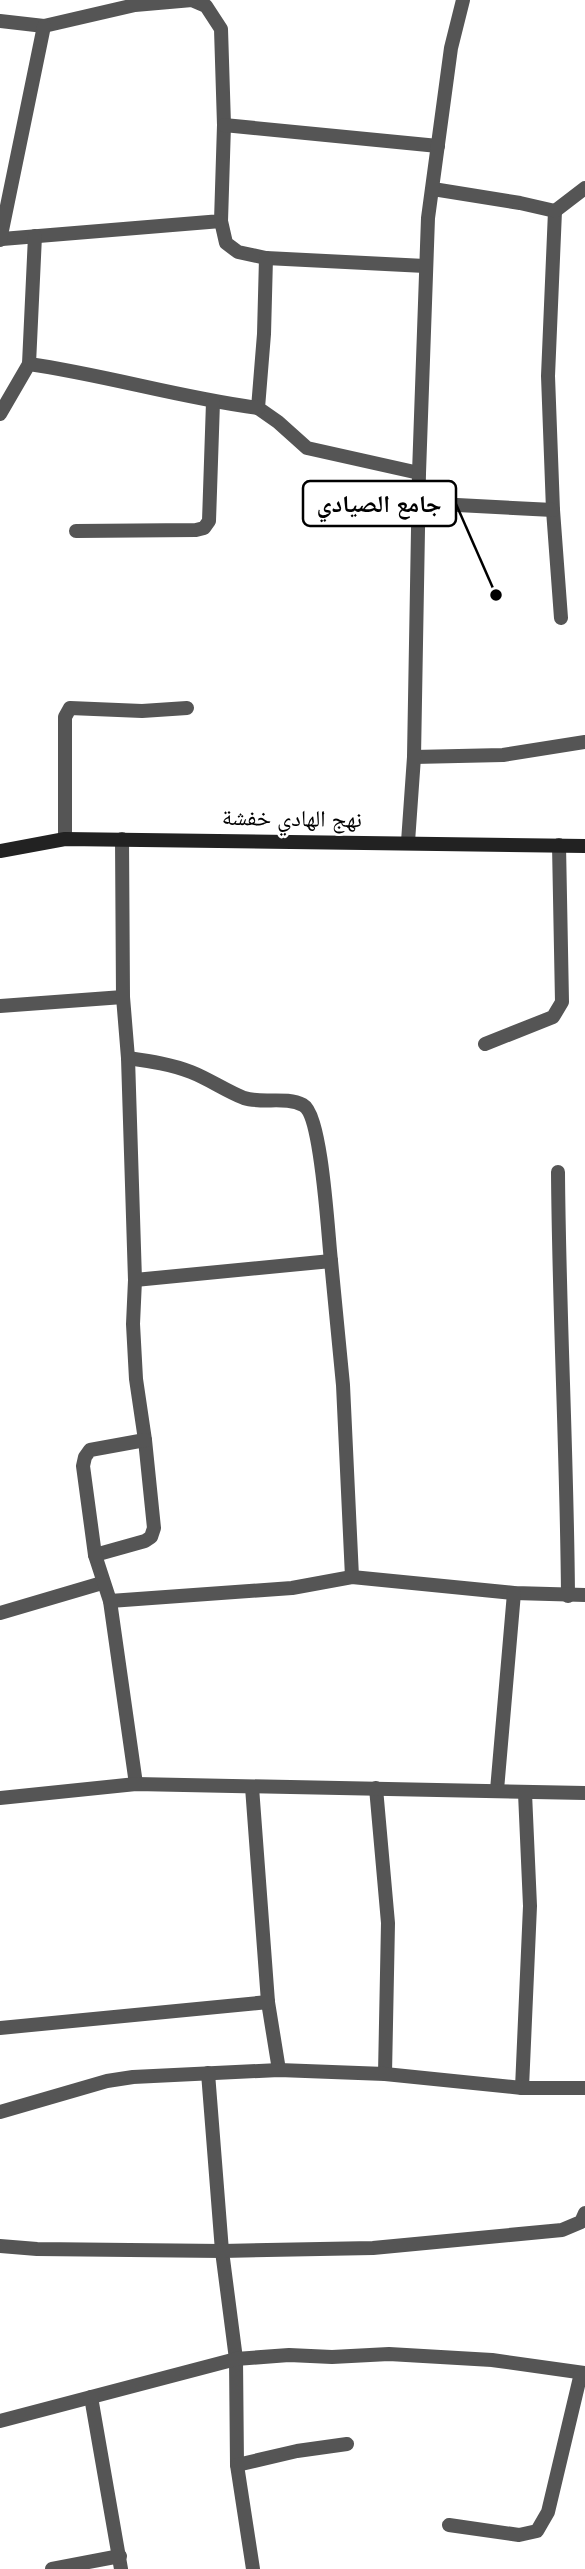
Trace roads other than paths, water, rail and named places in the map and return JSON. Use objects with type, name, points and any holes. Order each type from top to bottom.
[{"type":"main road","name":"نهج الهادي خفشة","points":[[0,850],[65,839],[585,846]]},
{"type":"street","points":[[0,21],[44,26],[135,5],[192,0],[206,6],[221,29],[224,125],[221,221],[226,243],[232,249],[266,258],[425,265]]},
{"type":"street","points":[[408,842],[414,757],[419,473],[428,218],[451,48],[463,0]]},
{"type":"street","points":[[44,26],[1,239],[221,221]]},
{"type":"street","points":[[224,125],[438,146]]},
{"type":"street","points":[[555,211],[585,188]]},
{"type":"street","points":[[433,189],[520,202],[555,211]]},
{"type":"street","points":[[555,211],[548,376],[553,510],[561,618]]},
{"type":"street","points":[[0,414],[29,364],[35,236]]},
{"type":"street","points":[[258,408],[266,258]]},
{"type":"street","points":[[29,364],[70,370],[213,402],[258,408],[307,447],[419,473]]},
{"type":"street","points":[[76,531],[204,528],[209,521],[213,402]]},
{"type":"street","points":[[419,503],[553,510]]},
{"type":"street","points":[[65,839],[65,717],[70,708],[142,711],[187,708]]},
{"type":"street","points":[[414,757],[503,755],[585,741]]},
{"type":"street","points":[[94,1555],[145,1541],[151,1537],[154,1528],[132,1324],[135,1280],[128,1058],[123,997],[122,839]]},
{"type":"street","points":[[485,1044],[553,1017],[562,1002],[559,845]]},
{"type":"street","points":[[0,1006],[123,997]]},
{"type":"street","points":[[128,1058],[191,1072],[249,1099],[297,1102],[305,1105],[312,1113],[321,1159],[343,1385],[352,1577]]},
{"type":"street","points":[[558,1172],[568,1596]]},
{"type":"street","points":[[135,1280],[331,1261]]},
{"type":"street","points":[[136,1784],[110,1601],[94,1555],[83,1466],[90,1450],[145,1440]]},
{"type":"street","points":[[110,1601],[292,1588],[352,1577],[514,1593],[585,1595]]},
{"type":"street","points":[[0,1613],[102,1583]]},
{"type":"street","points":[[497,1790],[514,1593]]},
{"type":"street","points":[[0,1798],[136,1784],[585,1793]]},
{"type":"street","points":[[252,1787],[268,2002],[279,2070]]},
{"type":"street","points":[[376,1788],[388,1923],[385,2074]]},
{"type":"street","points":[[522,2088],[530,1906],[525,1793]]},
{"type":"street","points":[[0,2028],[268,2002]]},
{"type":"street","points":[[0,2112],[107,2081],[133,2077],[279,2070],[385,2074],[522,2088],[585,2088]]},
{"type":"street","points":[[208,2073],[222,2251],[236,2359],[237,2465],[253,2569]]},
{"type":"street","points":[[0,2246],[37,2249],[222,2251],[373,2248],[562,2230],[581,2222],[585,2213]]},
{"type":"street","points":[[0,2421],[236,2359],[389,2354],[492,2360],[583,2373],[548,2512],[537,2531],[519,2535],[449,2525]]},
{"type":"street","points":[[52,2569],[120,2563],[90,2397]]},
{"type":"street","points":[[237,2465],[297,2451],[347,2444]]},
{"type":"place","name":"جامع الصيادي","points":[[496,595]]}]
